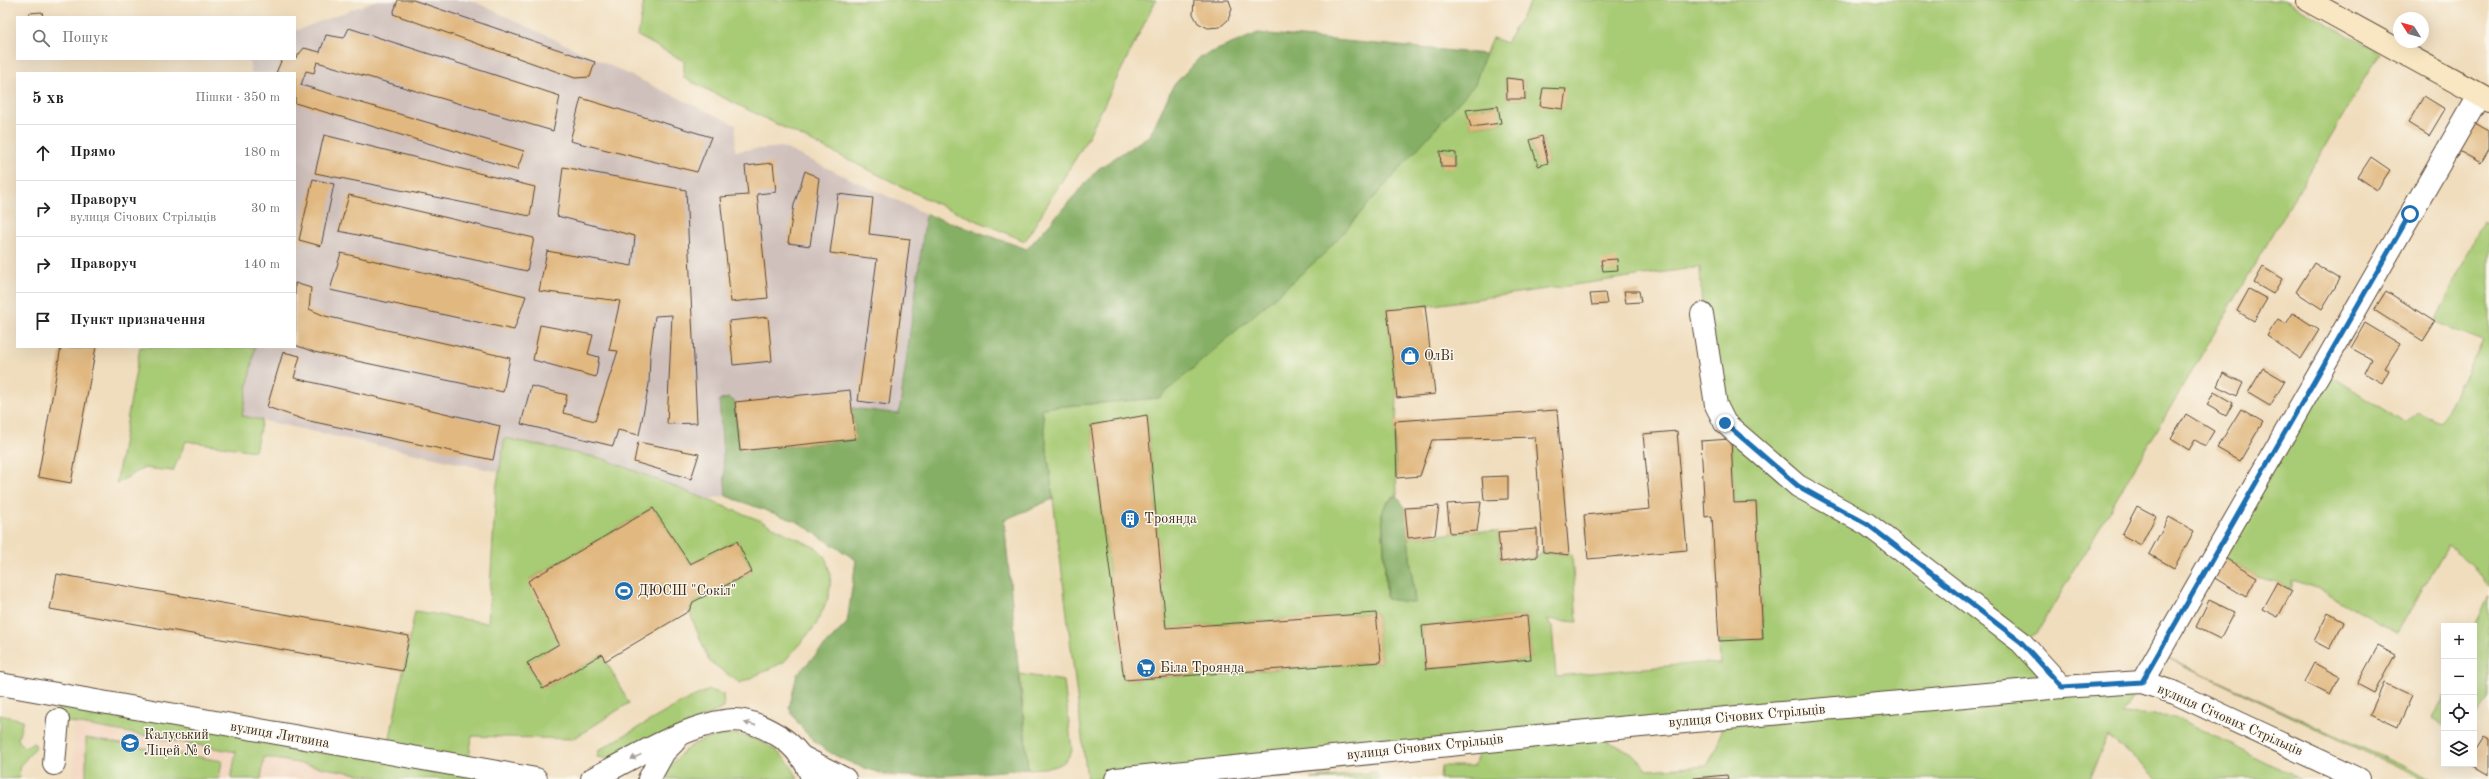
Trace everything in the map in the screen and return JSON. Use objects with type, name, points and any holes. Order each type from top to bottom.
[{"type":"main road","points":[[2307,0],[2484,98]]},
{"type":"street","points":[[2142,682],[2484,98]]},
{"type":"street","points":[[1702,314],[1716,405],[1725,423],[1798,486],[1867,524],[2021,642],[2062,687]]},
{"type":"street","name":"вулиця Січових Стрільців","points":[[1116,779],[1579,732],[2062,687],[2142,682],[2175,693],[2360,779]]},
{"type":"street","name":"вулиця Литвина","points":[[0,684],[536,779]]},
{"type":"street","points":[[54,764],[58,720]]},
{"type":"street","points":[[592,779],[709,723],[736,720],[762,726],[785,740],[800,756],[812,779]]},
{"type":"street","points":[[649,779],[664,752],[684,734]]},
{"type":"street","points":[[800,756],[845,779]]},
{"type":"shaded area","points":[[377,0],[471,0],[736,125],[735,151],[782,147],[926,214],[899,414],[852,408],[855,439],[740,451],[735,402],[719,400],[726,496],[704,500],[515,439],[508,474],[242,416],[255,348],[296,348],[296,72],[251,72],[249,60],[296,60],[296,31]]},
{"type":"shaded area","name":"Калуський Ліцей № 6","points":[[75,723],[236,752],[231,779],[73,779]]},
{"type":"shaded area","points":[[264,757],[386,779],[261,779]]},
{"type":"green space","points":[[644,0],[1156,0],[1085,143],[1025,241],[935,203],[684,78],[684,61],[638,36]]},
{"type":"green space","points":[[1532,0],[2285,0],[2380,53],[2037,633],[2021,642],[2062,687],[2142,682],[2122,714],[2175,717],[2300,779],[2158,779],[2108,736],[2089,779],[1728,779],[1727,775],[1681,779],[1440,779],[1441,766],[1474,766],[1482,742],[1214,779],[1087,779],[1042,408],[1159,398],[1463,97],[1472,84],[1493,38],[1506,43]],"holes":[[[1506,78],[1524,80],[1525,99],[1507,99]],[[1497,106],[1501,123],[1471,127],[1467,110]],[[1542,137],[1548,163],[1538,165],[1530,140]],[[1440,151],[1456,153],[1456,166],[1441,167]],[[1700,267],[1702,314],[1731,439],[1734,503],[1756,502],[1763,639],[1719,641],[1720,664],[1701,663],[1556,676],[1552,626],[1547,619],[1577,622],[1572,555],[1543,552],[1537,557],[1501,562],[1498,532],[1477,531],[1408,538],[1415,602],[1386,599],[1382,514],[1388,501],[1397,495],[1395,445],[1397,398],[1387,309],[1427,306]],[[1147,416],[1166,628],[1376,613],[1381,662],[1124,680],[1091,425]],[[1527,616],[1531,659],[1426,669],[1422,626]],[[1723,719],[1718,746],[1707,766],[1648,770],[1632,753],[1589,732]]]},
{"type":"green space","points":[[1258,33],[1485,54],[1475,84],[1324,254],[1159,398],[1042,408],[1053,499],[1004,520],[1028,769],[941,776],[888,775],[852,763],[820,746],[803,730],[789,708],[797,674],[847,623],[856,560],[798,522],[726,496],[719,400],[729,398],[735,402],[740,451],[855,439],[852,408],[899,414],[926,214],[1027,249],[1098,169],[1150,135],[1173,86],[1200,57]]},
{"type":"green space","points":[[2483,221],[2489,225],[2489,588],[2473,565],[2448,545],[2397,633],[2319,589],[2292,580],[2292,591],[2277,582],[2257,577],[2225,558],[2321,369],[2406,424],[2418,412],[2440,422],[2483,341],[2435,322]]},
{"type":"green space","points":[[140,348],[255,348],[242,416],[262,420],[255,451],[186,441],[173,471],[143,468],[116,484]]},
{"type":"green space","points":[[505,438],[604,459],[759,520],[818,549],[826,559],[831,576],[829,596],[816,625],[784,662],[740,683],[709,661],[689,611],[693,602],[752,572],[737,541],[690,564],[653,508],[529,580],[559,644],[527,663],[543,689],[602,654],[629,703],[573,739],[472,736],[468,767],[536,779],[386,779],[264,757],[261,779],[231,779],[236,752],[58,720],[57,695],[387,753],[415,611],[488,623],[496,490]]},
{"type":"green space","points":[[1397,495],[1405,508],[1415,603],[1387,599],[1382,514],[1385,505]]},
{"type":"green space","points":[[2489,596],[2489,698],[2477,714],[2477,623]]},
{"type":"green space","points":[[2164,656],[2430,779],[2422,779]]},
{"type":"green space","points":[[1020,674],[1064,681],[1072,751],[1064,762],[1054,767],[1028,769]]},
{"type":"green space","points":[[709,690],[723,694],[724,708],[610,759],[597,757],[599,750],[688,699]]},
{"type":"green space","points":[[2441,702],[2441,724],[2433,719]]},
{"type":"green space","points":[[0,715],[23,720],[18,739],[23,747],[34,743],[36,747],[19,767],[20,778],[0,779]]},
{"type":"green space","points":[[735,734],[764,743],[772,748],[787,761],[798,779],[662,779],[676,759],[692,746],[711,738]]},
{"type":"green space","points":[[86,738],[222,761],[219,779],[86,779]]},
{"type":"green space","points":[[1376,772],[1379,779],[1310,779]]},
{"type":"building","points":[[398,0],[413,0],[595,62],[590,77],[575,78],[393,14]]},
{"type":"building","points":[[1194,0],[1229,0],[1232,9],[1228,20],[1220,27],[1208,28],[1198,23],[1193,14]]},
{"type":"building","points":[[42,12],[43,16],[29,16],[29,13]]},
{"type":"building","points":[[349,28],[560,96],[553,131],[317,62],[314,73],[306,71],[301,85],[524,151],[517,170],[296,103],[296,72],[276,72],[282,60],[296,60],[296,58],[304,48],[320,52],[326,35],[344,38]]},
{"type":"building","points":[[1506,78],[1524,80],[1525,99],[1507,99]]},
{"type":"building","points":[[1543,88],[1566,89],[1563,109],[1540,106]]},
{"type":"building","points":[[2424,96],[2445,109],[2429,136],[2408,123]]},
{"type":"building","points":[[581,98],[711,137],[697,172],[570,141]]},
{"type":"building","points":[[1498,106],[1501,123],[1471,127],[1466,110]]},
{"type":"building","points":[[2475,123],[2489,131],[2489,149],[2481,163],[2459,151]]},
{"type":"building","points":[[324,135],[535,187],[530,216],[315,173]]},
{"type":"building","points":[[1542,136],[1548,163],[1538,166],[1530,140]]},
{"type":"building","points":[[1440,151],[1456,153],[1456,167],[1441,167]]},
{"type":"building","points":[[2371,157],[2390,170],[2377,190],[2358,177]]},
{"type":"building","points":[[773,163],[776,192],[757,194],[768,298],[731,302],[720,197],[748,195],[745,166]]},
{"type":"building","points":[[563,167],[686,190],[697,423],[667,424],[672,315],[655,316],[650,355],[649,384],[639,435],[618,430],[613,446],[521,424],[531,386],[567,395],[563,413],[595,421],[618,351],[609,350],[620,301],[539,291],[547,251],[632,266],[635,236],[557,216]]},
{"type":"building","points":[[805,171],[819,178],[810,246],[788,243],[794,205]]},
{"type":"building","points":[[313,179],[334,184],[321,246],[299,240]]},
{"type":"building","points":[[838,194],[873,198],[869,234],[910,239],[889,405],[858,401],[877,259],[830,253]]},
{"type":"building","points":[[349,195],[534,238],[527,271],[339,231]]},
{"type":"building","points":[[341,253],[526,296],[514,330],[330,290]]},
{"type":"building","points":[[1617,259],[1618,270],[1603,271],[1601,260]]},
{"type":"building","points":[[2314,263],[2340,279],[2322,309],[2296,292]]},
{"type":"building","points":[[2263,267],[2282,279],[2273,294],[2254,283]]},
{"type":"building","points":[[296,283],[311,288],[309,309],[325,316],[510,358],[503,392],[314,352],[296,345]]},
{"type":"building","points":[[2249,289],[2267,299],[2254,321],[2237,311]]},
{"type":"building","points":[[1624,291],[1639,291],[1641,302],[1626,303]]},
{"type":"building","points":[[2386,291],[2435,322],[2423,341],[2374,310]]},
{"type":"building","points":[[1605,293],[1607,304],[1592,305],[1590,294]]},
{"type":"building","points":[[1425,305],[1435,394],[1397,398],[1387,309]]},
{"type":"building","points":[[2293,313],[2319,330],[2301,359],[2267,336],[2278,319],[2286,324]]},
{"type":"building","points":[[768,317],[772,361],[733,365],[729,321]]},
{"type":"building","points":[[2365,323],[2400,344],[2385,368],[2389,370],[2382,383],[2364,373],[2371,359],[2351,348]]},
{"type":"building","points":[[540,325],[593,335],[588,354],[599,357],[596,377],[533,360]]},
{"type":"building","points":[[61,348],[96,348],[71,483],[38,477]]},
{"type":"building","points":[[283,352],[300,356],[294,378],[500,426],[493,460],[305,420],[267,407]]},
{"type":"building","points":[[2263,368],[2285,381],[2270,406],[2248,393]]},
{"type":"building","points":[[2223,373],[2243,383],[2237,396],[2217,386]]},
{"type":"building","points":[[850,390],[855,439],[740,451],[735,402]]},
{"type":"building","points":[[2214,392],[2233,403],[2226,416],[2207,405]]},
{"type":"building","points":[[2241,409],[2263,422],[2240,461],[2217,448]]},
{"type":"building","points":[[1557,410],[1569,555],[1543,552],[1535,437],[1432,440],[1420,476],[1397,478],[1395,421]]},
{"type":"building","points":[[2186,414],[2214,431],[2205,446],[2195,440],[2189,450],[2171,439]]},
{"type":"building","name":"Троянда","points":[[1147,415],[1166,628],[1376,613],[1381,662],[1124,680],[1091,425]]},
{"type":"building","points":[[1677,431],[1687,550],[1588,559],[1584,515],[1650,509],[1643,434]]},
{"type":"building","points":[[1731,439],[1734,503],[1756,502],[1763,639],[1719,641],[1712,516],[1705,517],[1701,441]]},
{"type":"building","points":[[638,442],[699,454],[691,479],[634,462]]},
{"type":"building","points":[[1508,476],[1508,499],[1484,500],[1482,477]]},
{"type":"building","points":[[1481,502],[1477,531],[1450,533],[1447,504]]},
{"type":"building","points":[[1439,506],[1435,535],[1408,538],[1405,508]]},
{"type":"building","points":[[2137,506],[2156,516],[2141,545],[2122,535]]},
{"type":"building","name":"ДЮСШ \"Сокіл\"","points":[[653,508],[690,564],[737,541],[752,572],[693,602],[689,611],[605,661],[602,654],[543,689],[527,663],[559,644],[528,581]]},
{"type":"building","points":[[2169,517],[2194,531],[2174,568],[2149,554]]},
{"type":"building","points":[[1537,529],[1537,557],[1501,562],[1498,532]]},
{"type":"building","points":[[2225,558],[2257,577],[2246,597],[2213,577]]},
{"type":"building","points":[[57,574],[409,636],[403,671],[50,609]]},
{"type":"building","points":[[2277,582],[2292,591],[2278,617],[2262,609]]},
{"type":"building","points":[[2209,600],[2234,612],[2220,639],[2196,627]]},
{"type":"building","points":[[2328,613],[2344,622],[2329,649],[2314,641]]},
{"type":"building","points":[[1527,616],[1531,659],[1426,669],[1422,626]]},
{"type":"building","points":[[2378,646],[2395,655],[2374,693],[2357,684]]},
{"type":"building","points":[[2314,663],[2340,677],[2330,695],[2304,682]]},
{"type":"building","points":[[2384,683],[2412,696],[2398,727],[2370,714]]},
{"type":"building","points":[[2484,737],[2489,740],[2489,775],[2475,767],[2477,767],[2477,748]]},
{"type":"building","points":[[1727,775],[1728,779],[1694,779],[1694,778]]},
{"type":"place","name":"ОлВі","points":[[1410,356]]},
{"type":"place","name":"Троянда","points":[[1130,519]]},
{"type":"place","name":"ДЮСШ \"Сокіл\"","points":[[624,591]]},
{"type":"place","name":"Біла Троянда","points":[[1146,668]]},
{"type":"place","name":"Калуський Ліцей № 6","points":[[130,743]]},
{"type":"route","points":[[1725,423],[1798,486],[1867,524],[2021,642],[2062,687],[2142,682],[2410,214]]}]
